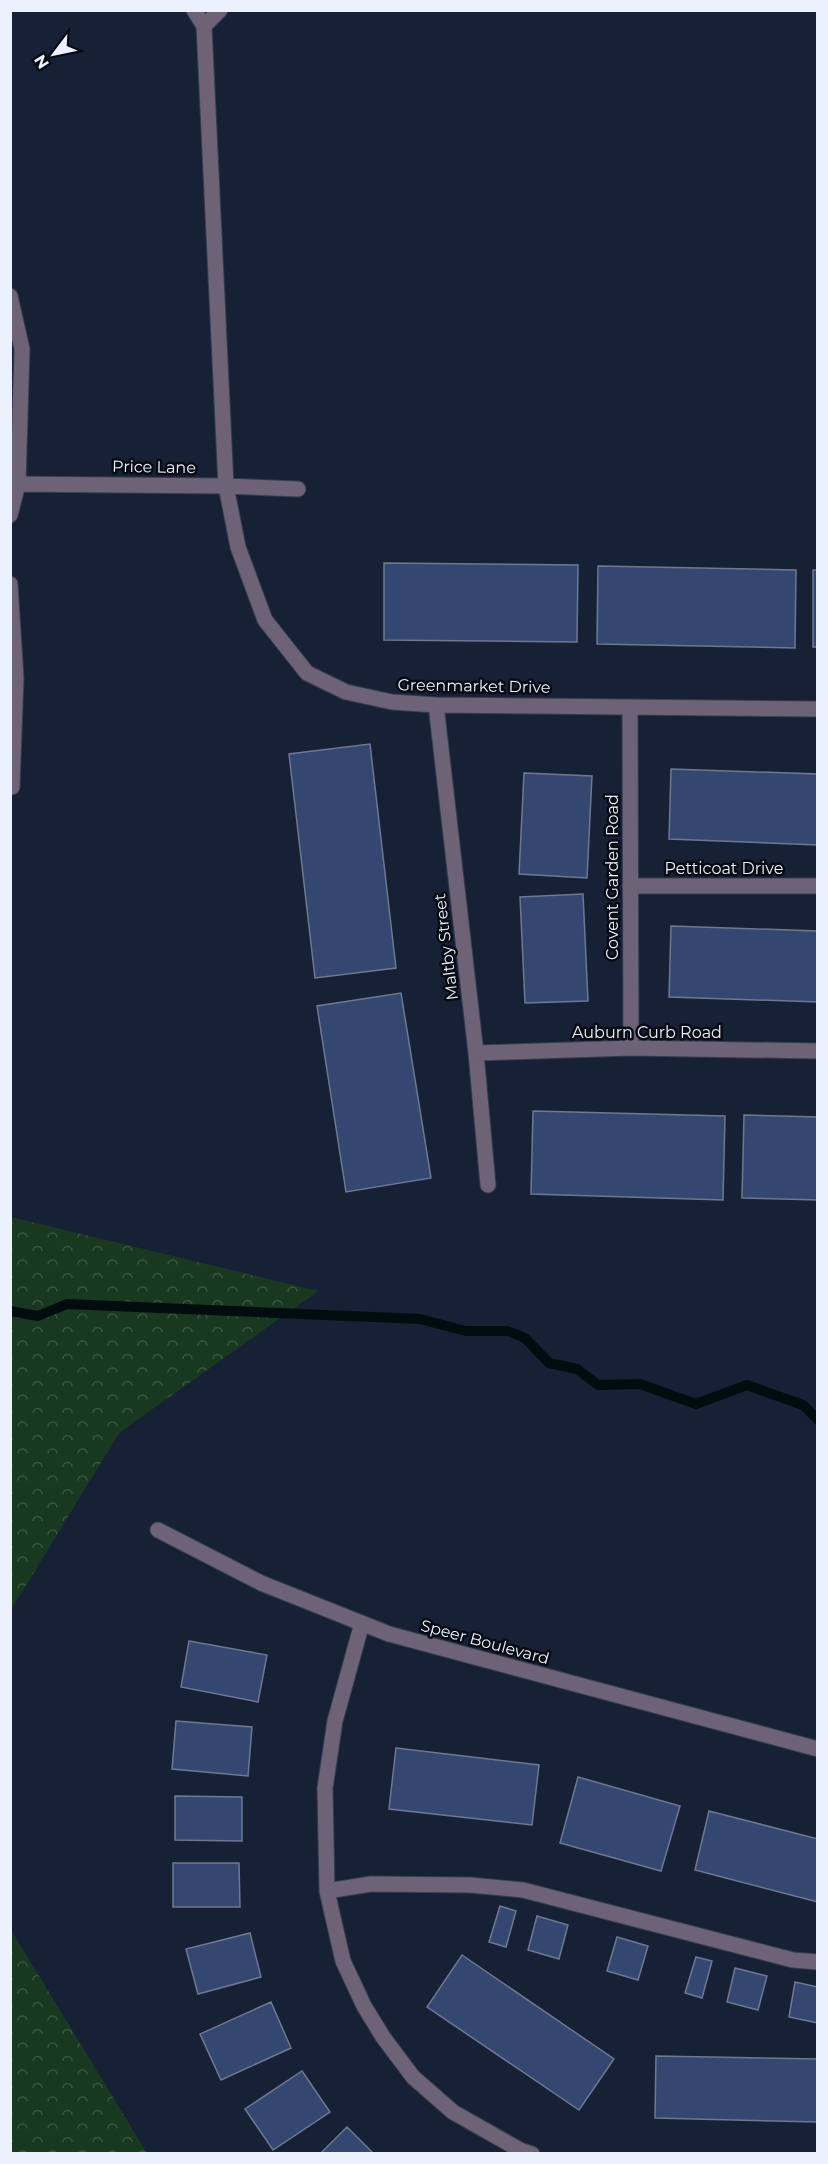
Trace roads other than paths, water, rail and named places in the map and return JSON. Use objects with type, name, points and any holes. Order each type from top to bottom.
[{"type":"street","points":[[194,10],[204,26],[220,10]]},
{"type":"street","name":"Greenmarket Drive","points":[[204,26],[226,486],[238,547],[265,620],[307,673],[346,692],[392,702],[436,705],[818,710]]},
{"type":"street","points":[[10,296],[22,349],[10,515]]},
{"type":"street","name":"Price Lane","points":[[14,484],[298,489]]},
{"type":"street","points":[[10,584],[16,678],[12,788]]},
{"type":"street","name":"Maltby Street","points":[[436,705],[476,1053],[488,1185]]},
{"type":"street","name":"Covent Garden Road","points":[[630,707],[631,1048]]},
{"type":"street","name":"Petticoat Drive","points":[[630,886],[818,886]]},
{"type":"street","name":"Auburn Curb Road","points":[[476,1053],[631,1048],[818,1052]]},
{"type":"street","name":"Speer Boulevard","points":[[158,1530],[261,1582],[389,1634],[818,1749]]},
{"type":"street","points":[[362,1623],[335,1721],[325,1788],[327,1891],[343,1961],[364,2006],[413,2078],[453,2112],[520,2150],[532,2154]]},
{"type":"street","points":[[327,1891],[371,1884],[471,1885],[523,1890],[793,1960],[818,1962]]},
{"type":"waterway","points":[[10,1311],[38,1316],[67,1304],[420,1319],[466,1331],[508,1331],[525,1338],[549,1363],[577,1369],[598,1385],[640,1384],[696,1404],[747,1385],[803,1405],[818,1420]]}]
